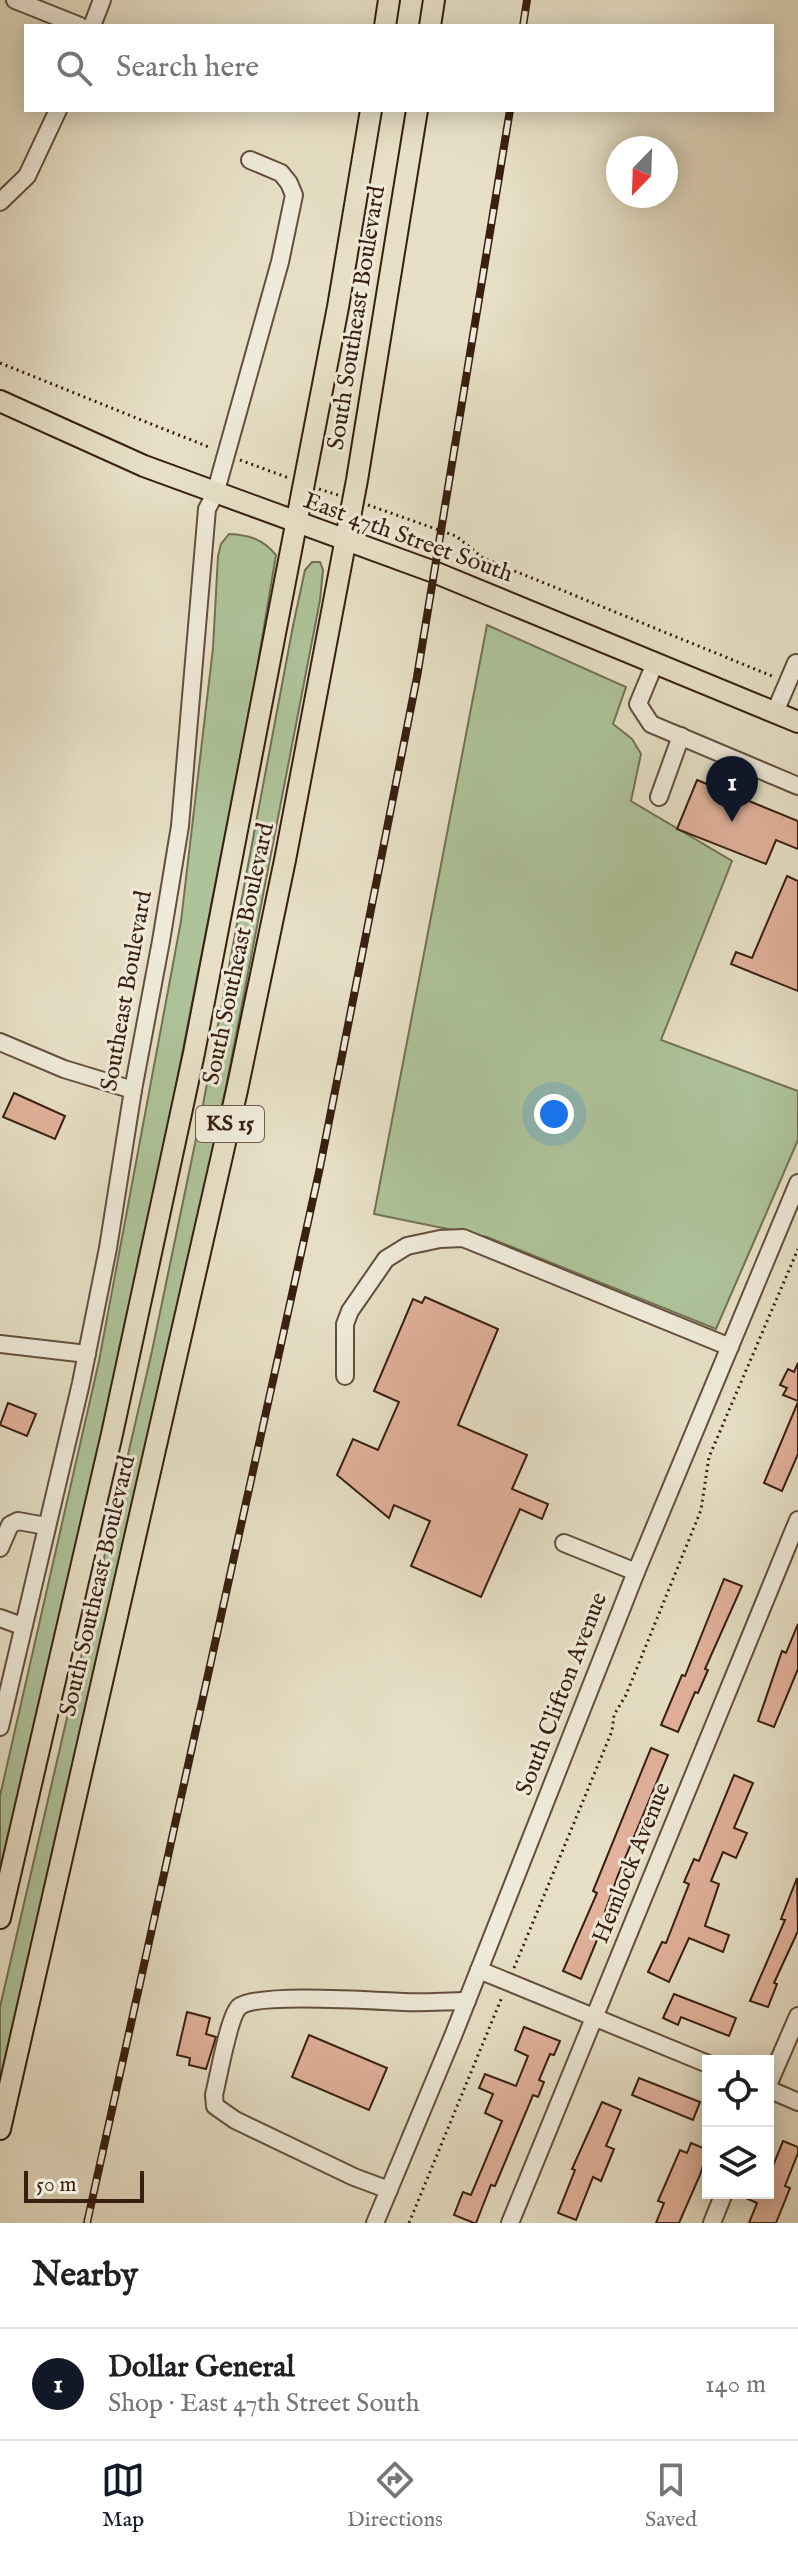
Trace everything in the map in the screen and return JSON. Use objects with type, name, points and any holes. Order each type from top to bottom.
[{"type":"main road","points":[[385,24],[389,0]]},
{"type":"main road","points":[[430,24],[434,0]]},
{"type":"main road","name":"South Southeast Boulevard","points":[[0,1918],[112,1434],[187,1083],[338,307],[371,112]]},
{"type":"main road","name":"South Southeast Boulevard","points":[[0,2129],[237,1090],[285,860],[346,542],[417,112]]},
{"type":"main road","name":"East 47th Street South","points":[[0,401],[144,466],[434,572],[798,722]]},
{"type":"street","points":[[15,0],[75,24]]},
{"type":"street","points":[[93,24],[102,0]]},
{"type":"street","points":[[0,202],[27,176],[57,112]]},
{"type":"street","name":"Southeast Boulevard","points":[[0,1727],[87,1354],[180,826],[207,509],[215,494],[280,262],[294,195],[281,173],[250,160]]},
{"type":"street","points":[[775,712],[797,661]]},
{"type":"street","points":[[655,663],[638,704],[651,724],[798,786]]},
{"type":"street","points":[[659,797],[681,736]]},
{"type":"street","points":[[0,1042],[64,1069],[133,1090]]},
{"type":"street","name":"South Clifton Avenue","points":[[375,2223],[467,2001],[636,1572],[798,1183]]},
{"type":"street","points":[[345,1376],[343,1335],[350,1311],[357,1300],[386,1259],[407,1246],[440,1239],[463,1238],[730,1347]]},
{"type":"street","points":[[0,1344],[87,1354]]},
{"type":"street","name":"Hemlock Avenue","points":[[510,2223],[798,1520]]},
{"type":"street","points":[[0,1548],[5,1523],[18,1521],[46,1526]]},
{"type":"street","points":[[564,1543],[636,1572]]},
{"type":"street","points":[[0,1618],[22,1626]]},
{"type":"street","points":[[479,1970],[702,2062]]},
{"type":"street","points":[[389,2190],[354,2177],[235,2120],[215,2106],[214,2095],[234,2014],[244,2004],[261,2001],[467,2001]]},
{"type":"street","points":[[774,2073],[798,2016]]},
{"type":"street","points":[[774,2090],[798,2102]]},
{"type":"street","points":[[712,2223],[722,2199]]},
{"type":"path","points":[[0,363],[303,484],[456,536],[483,558],[788,683]]},
{"type":"path","points":[[409,2223],[612,1731],[614,1715],[626,1695],[701,1510],[709,1457],[798,1249]]},
{"type":"green space","points":[[229,534],[255,539],[276,555],[255,681],[161,1162],[81,1528],[0,1872],[0,1796],[99,1361],[181,921],[213,648],[218,556],[221,544]]},
{"type":"green space","points":[[312,562],[320,562],[323,570],[320,600],[226,1087],[176,1325],[0,2085],[0,2007],[152,1351],[202,1110],[293,626],[305,570]]},
{"type":"green space","points":[[487,625],[626,687],[613,724],[632,739],[641,754],[631,801],[732,861],[661,1040],[798,1091],[798,1140],[716,1329],[487,1237],[374,1214]]},
{"type":"building","points":[[697,780],[798,821],[798,849],[776,840],[766,864],[677,829]]},
{"type":"building","points":[[787,876],[798,881],[798,991],[731,964],[736,952],[752,958]]},
{"type":"building","points":[[14,1093],[65,1116],[55,1139],[3,1117]]},
{"type":"building","points":[[425,1297],[498,1329],[458,1425],[527,1455],[512,1489],[548,1504],[542,1519],[520,1509],[481,1597],[411,1566],[430,1521],[394,1505],[389,1518],[337,1475],[353,1439],[378,1450],[399,1402],[374,1391],[413,1299],[422,1303]]},
{"type":"building","points":[[798,1363],[798,1401],[783,1395],[787,1388],[780,1385],[788,1369],[794,1372]]},
{"type":"building","points":[[798,1402],[798,1454],[782,1491],[764,1483]]},
{"type":"building","points":[[8,1403],[36,1414],[27,1436],[0,1425]]},
{"type":"building","points":[[724,1579],[742,1586],[705,1669],[708,1670],[698,1693],[695,1692],[678,1732],[661,1725],[682,1675],[685,1676]]},
{"type":"building","points":[[798,1624],[798,1669],[774,1727],[758,1721],[782,1651],[786,1653]]},
{"type":"building","points":[[651,1748],[668,1755],[618,1875],[603,1917],[606,1918],[581,1979],[563,1971],[597,1893],[593,1891]]},
{"type":"building","points":[[734,1775],[753,1783],[734,1828],[747,1833],[736,1858],[723,1852],[711,1881],[719,1884],[705,1926],[729,1935],[723,1952],[689,1938],[669,1982],[648,1972],[662,1942],[666,1943],[689,1884],[684,1882],[694,1859],[699,1861]]},
{"type":"building","points":[[797,1878],[798,1931],[774,1983],[777,1984],[768,2007],[750,2001],[785,1920],[781,1919]]},
{"type":"building","points":[[674,1994],[736,2018],[729,2036],[681,2017],[678,2025],[663,2018]]},
{"type":"building","points":[[187,2012],[210,2018],[206,2034],[216,2037],[206,2069],[189,2065],[190,2058],[177,2055]]},
{"type":"building","points":[[524,2027],[560,2041],[554,2055],[550,2054],[539,2080],[544,2082],[538,2097],[533,2095],[495,2186],[491,2185],[474,2223],[454,2215],[463,2192],[471,2195],[502,2121],[485,2113],[493,2094],[479,2088],[485,2074],[516,2086],[528,2056],[515,2050]]},
{"type":"building","points":[[309,2035],[387,2068],[369,2110],[292,2077]]},
{"type":"building","points":[[639,2078],[700,2102],[693,2120],[632,2095]]},
{"type":"building","points":[[602,2102],[621,2110],[606,2146],[614,2149],[601,2181],[593,2177],[576,2220],[558,2213],[575,2170],[572,2169]]},
{"type":"building","points":[[783,2141],[798,2147],[785,2186],[790,2188],[776,2223],[749,2223],[757,2203],[748,2199],[774,2199],[774,2163]]},
{"type":"building","points":[[691,2143],[702,2148],[702,2169],[679,2223],[656,2223],[664,2203],[658,2201],[680,2150],[687,2153]]},
{"type":"railway","points":[[523,24],[527,0]]},
{"type":"railway","points":[[87,2223],[319,1172],[417,677],[510,112]]},
{"type":"place","name":"Dollar General","points":[[732,822]]}]
